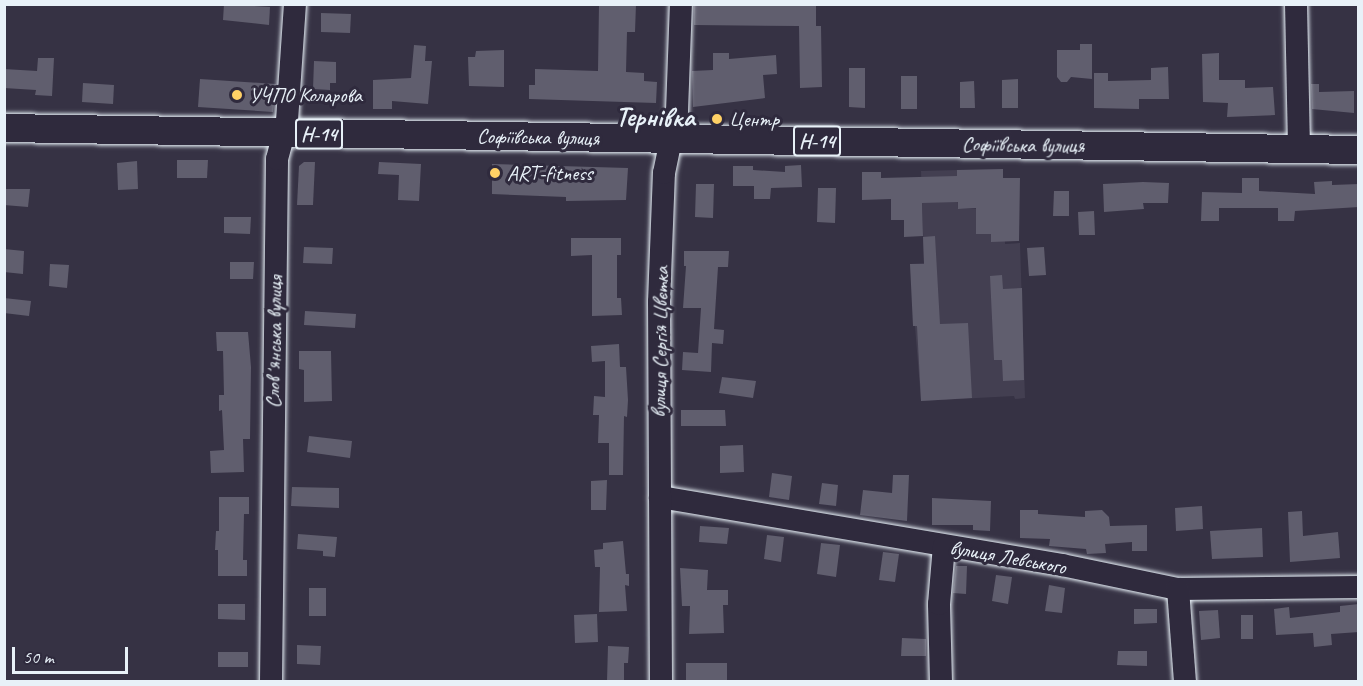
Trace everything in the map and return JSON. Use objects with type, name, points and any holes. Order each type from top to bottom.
[{"type":"main road","name":"Софіївська вулиця","points":[[4,128],[1359,150]]},
{"type":"street","name":"Словʼянська вулиця","points":[[271,681],[277,159],[287,121],[295,4]]},
{"type":"street","name":"вулиця Сергія Цвєтка","points":[[661,681],[659,302],[664,173],[677,111],[681,4]]},
{"type":"street","points":[[1296,4],[1299,150]]},
{"type":"street","name":"вулиця Левського","points":[[660,497],[1062,565],[1178,589],[1359,587]]},
{"type":"street","points":[[941,681],[939,604],[944,546]]},
{"type":"street","points":[[1178,589],[1185,681]]},
{"type":"shaded area","points":[[957,170],[958,209],[1004,208],[1005,244],[1020,243],[1025,398],[1015,399],[1014,396],[921,401],[910,264],[924,263],[921,171]]},
{"type":"building","points":[[224,4],[270,7],[269,25],[223,20]]},
{"type":"building","points":[[599,4],[636,4],[635,32],[627,32],[626,72],[644,73],[644,81],[657,82],[656,103],[529,99],[529,85],[535,85],[535,69],[598,71]]},
{"type":"building","points":[[694,4],[816,4],[816,26],[821,26],[822,87],[800,88],[799,26],[694,25]]},
{"type":"building","points":[[321,13],[351,14],[350,33],[321,32]]},
{"type":"building","points":[[1080,44],[1092,44],[1092,79],[1071,77],[1067,82],[1061,82],[1057,77],[1057,50],[1080,50]]},
{"type":"building","points":[[414,45],[426,46],[425,61],[432,61],[428,104],[392,101],[392,109],[373,109],[373,80],[411,78]]},
{"type":"building","points":[[504,50],[504,87],[469,86],[468,57],[475,57],[476,51]]},
{"type":"building","points":[[713,53],[729,53],[729,59],[776,55],[777,74],[763,75],[765,98],[693,107],[692,71],[713,70]]},
{"type":"building","points":[[1219,53],[1219,80],[1245,80],[1245,88],[1273,87],[1275,115],[1227,117],[1228,103],[1203,102],[1202,54]]},
{"type":"building","points":[[38,58],[54,58],[52,96],[35,95],[36,90],[4,88],[4,69],[37,71]]},
{"type":"building","points":[[314,61],[336,62],[336,83],[330,83],[330,90],[313,89]]},
{"type":"building","points":[[1168,67],[1169,99],[1139,99],[1139,109],[1094,108],[1094,73],[1108,73],[1108,81],[1151,80],[1151,68]]},
{"type":"building","points":[[849,68],[865,68],[865,108],[849,107]]},
{"type":"building","points":[[901,76],[917,76],[917,109],[901,109]]},
{"type":"building","name":"УЧПО Коларова","points":[[200,79],[276,84],[273,112],[198,107]]},
{"type":"building","points":[[1018,79],[1018,108],[1002,108],[1002,80]]},
{"type":"building","points":[[974,81],[975,108],[960,108],[960,82]]},
{"type":"building","points":[[83,83],[114,85],[113,104],[82,102]]},
{"type":"building","points":[[1311,84],[1319,84],[1319,92],[1354,91],[1354,113],[1312,109]]},
{"type":"building","points":[[177,160],[208,160],[207,178],[177,178]]},
{"type":"building","points":[[137,161],[138,189],[118,190],[117,163]]},
{"type":"building","points":[[304,162],[315,162],[313,205],[297,205],[299,166]]},
{"type":"building","points":[[379,162],[421,164],[419,201],[398,200],[399,175],[378,174]]},
{"type":"building","points":[[492,164],[628,168],[626,200],[566,201],[566,197],[492,194]]},
{"type":"building","points":[[801,165],[802,187],[771,188],[770,199],[754,199],[754,186],[733,186],[733,166],[753,166],[753,170],[785,172],[785,166]]},
{"type":"building","points":[[1003,169],[1003,178],[1020,178],[1019,241],[991,242],[991,234],[976,234],[976,208],[958,209],[958,202],[922,203],[923,236],[904,237],[904,220],[891,220],[891,199],[862,200],[862,172],[881,172],[881,178],[957,176],[957,170]]},
{"type":"building","points":[[1242,178],[1259,178],[1259,191],[1315,194],[1314,182],[1332,181],[1332,185],[1359,184],[1359,207],[1295,211],[1294,221],[1278,221],[1278,208],[1219,208],[1219,221],[1201,221],[1202,192],[1242,193]]},
{"type":"building","points":[[1169,183],[1168,203],[1143,203],[1144,209],[1104,212],[1103,184]]},
{"type":"building","points":[[696,184],[714,184],[713,218],[695,217]]},
{"type":"building","points":[[818,188],[836,188],[835,223],[817,222]]},
{"type":"building","points":[[4,189],[30,189],[28,207],[4,205]]},
{"type":"building","points":[[1054,191],[1069,191],[1069,216],[1053,216]]},
{"type":"building","points":[[1094,211],[1095,235],[1079,235],[1078,212]]},
{"type":"building","points":[[224,217],[251,217],[250,234],[224,233]]},
{"type":"building","points":[[935,236],[940,324],[968,323],[972,398],[921,401],[917,326],[913,326],[910,264],[924,264],[923,237]]},
{"type":"building","points":[[571,238],[621,238],[621,255],[617,255],[617,298],[621,298],[622,315],[592,316],[592,255],[571,256]]},
{"type":"building","points":[[304,247],[333,248],[332,264],[303,263]]},
{"type":"building","points":[[1044,247],[1046,275],[1029,276],[1027,248]]},
{"type":"building","points":[[4,249],[24,251],[23,274],[4,272]]},
{"type":"building","points":[[684,251],[729,251],[728,267],[718,267],[714,329],[724,330],[723,344],[712,343],[711,372],[682,370],[683,352],[698,353],[701,308],[683,308],[686,266],[684,266]]},
{"type":"building","points":[[230,262],[254,262],[253,279],[230,279]]},
{"type":"building","points":[[50,264],[69,265],[67,288],[49,286]]},
{"type":"building","points":[[1002,275],[1003,289],[1022,288],[1024,380],[1003,381],[1002,360],[994,360],[990,276]]},
{"type":"building","points":[[4,298],[31,301],[29,316],[4,313]]},
{"type":"building","points":[[305,311],[356,314],[355,328],[304,325]]},
{"type":"building","points":[[216,332],[248,332],[251,367],[250,439],[243,439],[244,472],[211,473],[210,451],[224,450],[222,410],[219,411],[219,395],[224,395],[223,351],[217,351]]},
{"type":"building","points":[[619,344],[620,367],[626,367],[628,400],[627,417],[624,416],[623,475],[609,475],[609,443],[598,443],[599,415],[593,415],[594,396],[605,397],[605,361],[592,362],[591,346]]},
{"type":"building","points":[[299,351],[331,351],[332,401],[304,402],[304,370],[299,369]]},
{"type":"building","points":[[722,377],[756,381],[753,398],[719,393]]},
{"type":"building","points":[[681,410],[725,410],[726,426],[681,426]]},
{"type":"building","points":[[309,436],[352,441],[350,458],[307,452]]},
{"type":"building","points":[[743,445],[744,472],[720,473],[720,446]]},
{"type":"building","points":[[772,473],[792,476],[789,500],[769,497]]},
{"type":"building","points":[[893,475],[909,475],[907,521],[860,515],[863,490],[892,493]]},
{"type":"building","points":[[607,480],[606,510],[591,510],[591,481]]},
{"type":"building","points":[[822,483],[838,485],[836,506],[819,504]]},
{"type":"building","points":[[292,487],[339,488],[339,508],[291,506]]},
{"type":"building","points":[[219,497],[249,497],[249,514],[244,514],[243,560],[247,560],[247,576],[218,576],[218,550],[215,550],[216,531],[219,531]]},
{"type":"building","points":[[932,498],[991,501],[990,531],[973,530],[973,525],[932,525]]},
{"type":"building","points":[[1202,506],[1203,529],[1176,531],[1175,508]]},
{"type":"building","points":[[1020,510],[1038,510],[1038,514],[1085,517],[1085,511],[1102,510],[1109,517],[1110,526],[1147,525],[1147,551],[1132,551],[1132,542],[1105,544],[1106,553],[1087,554],[1086,549],[1049,546],[1050,539],[1020,538]]},
{"type":"building","points":[[1302,511],[1303,536],[1338,532],[1340,558],[1290,562],[1288,512]]},
{"type":"building","points":[[700,526],[729,528],[727,544],[699,542]]},
{"type":"building","points":[[1262,528],[1263,557],[1212,559],[1210,531]]},
{"type":"building","points":[[298,534],[337,537],[335,557],[323,556],[323,551],[297,549]]},
{"type":"building","points":[[767,535],[784,537],[781,562],[764,559]]},
{"type":"building","points":[[623,541],[626,574],[629,574],[629,586],[625,585],[627,611],[599,612],[600,567],[595,567],[594,550],[603,549],[603,543]]},
{"type":"building","points":[[821,543],[840,545],[836,577],[817,574]]},
{"type":"building","points":[[883,552],[899,554],[895,582],[879,580]]},
{"type":"building","points":[[956,566],[967,566],[966,594],[953,593]]},
{"type":"building","points":[[680,568],[708,570],[707,590],[728,590],[728,605],[723,605],[724,633],[689,634],[690,606],[682,606]]},
{"type":"building","points":[[996,575],[1012,577],[1008,604],[992,601]]},
{"type":"building","points":[[1049,585],[1065,588],[1062,613],[1045,611]]},
{"type":"building","points":[[309,588],[326,588],[326,616],[309,616]]},
{"type":"building","points":[[218,604],[245,604],[245,620],[218,619]]},
{"type":"building","points":[[1359,604],[1359,632],[1331,634],[1332,645],[1314,647],[1313,633],[1276,635],[1274,609],[1289,607],[1290,618],[1340,612],[1340,606]]},
{"type":"building","points":[[1134,609],[1157,609],[1157,623],[1134,624]]},
{"type":"building","points":[[1218,610],[1220,638],[1201,640],[1199,611]]},
{"type":"building","points":[[597,614],[598,642],[575,643],[574,615]]},
{"type":"building","points":[[1241,615],[1253,615],[1253,639],[1241,639]]},
{"type":"building","points":[[902,638],[926,639],[926,656],[901,656]]},
{"type":"building","points":[[297,645],[321,646],[320,665],[297,664]]},
{"type":"building","points":[[608,646],[629,647],[628,663],[624,663],[624,681],[607,681]]},
{"type":"building","points":[[1118,651],[1147,651],[1147,666],[1117,665]]},
{"type":"building","points":[[218,652],[248,652],[248,667],[218,667]]},
{"type":"building","points":[[686,663],[727,663],[727,680],[686,680]]},
{"type":"place","name":"УЧПО Коларова","points":[[237,95]]},
{"type":"place","name":"Центр","points":[[717,119]]},
{"type":"place","name":"ART-fitness","points":[[495,173]]},
{"type":"district","name":"Тернівка","points":[[655,118]]}]
